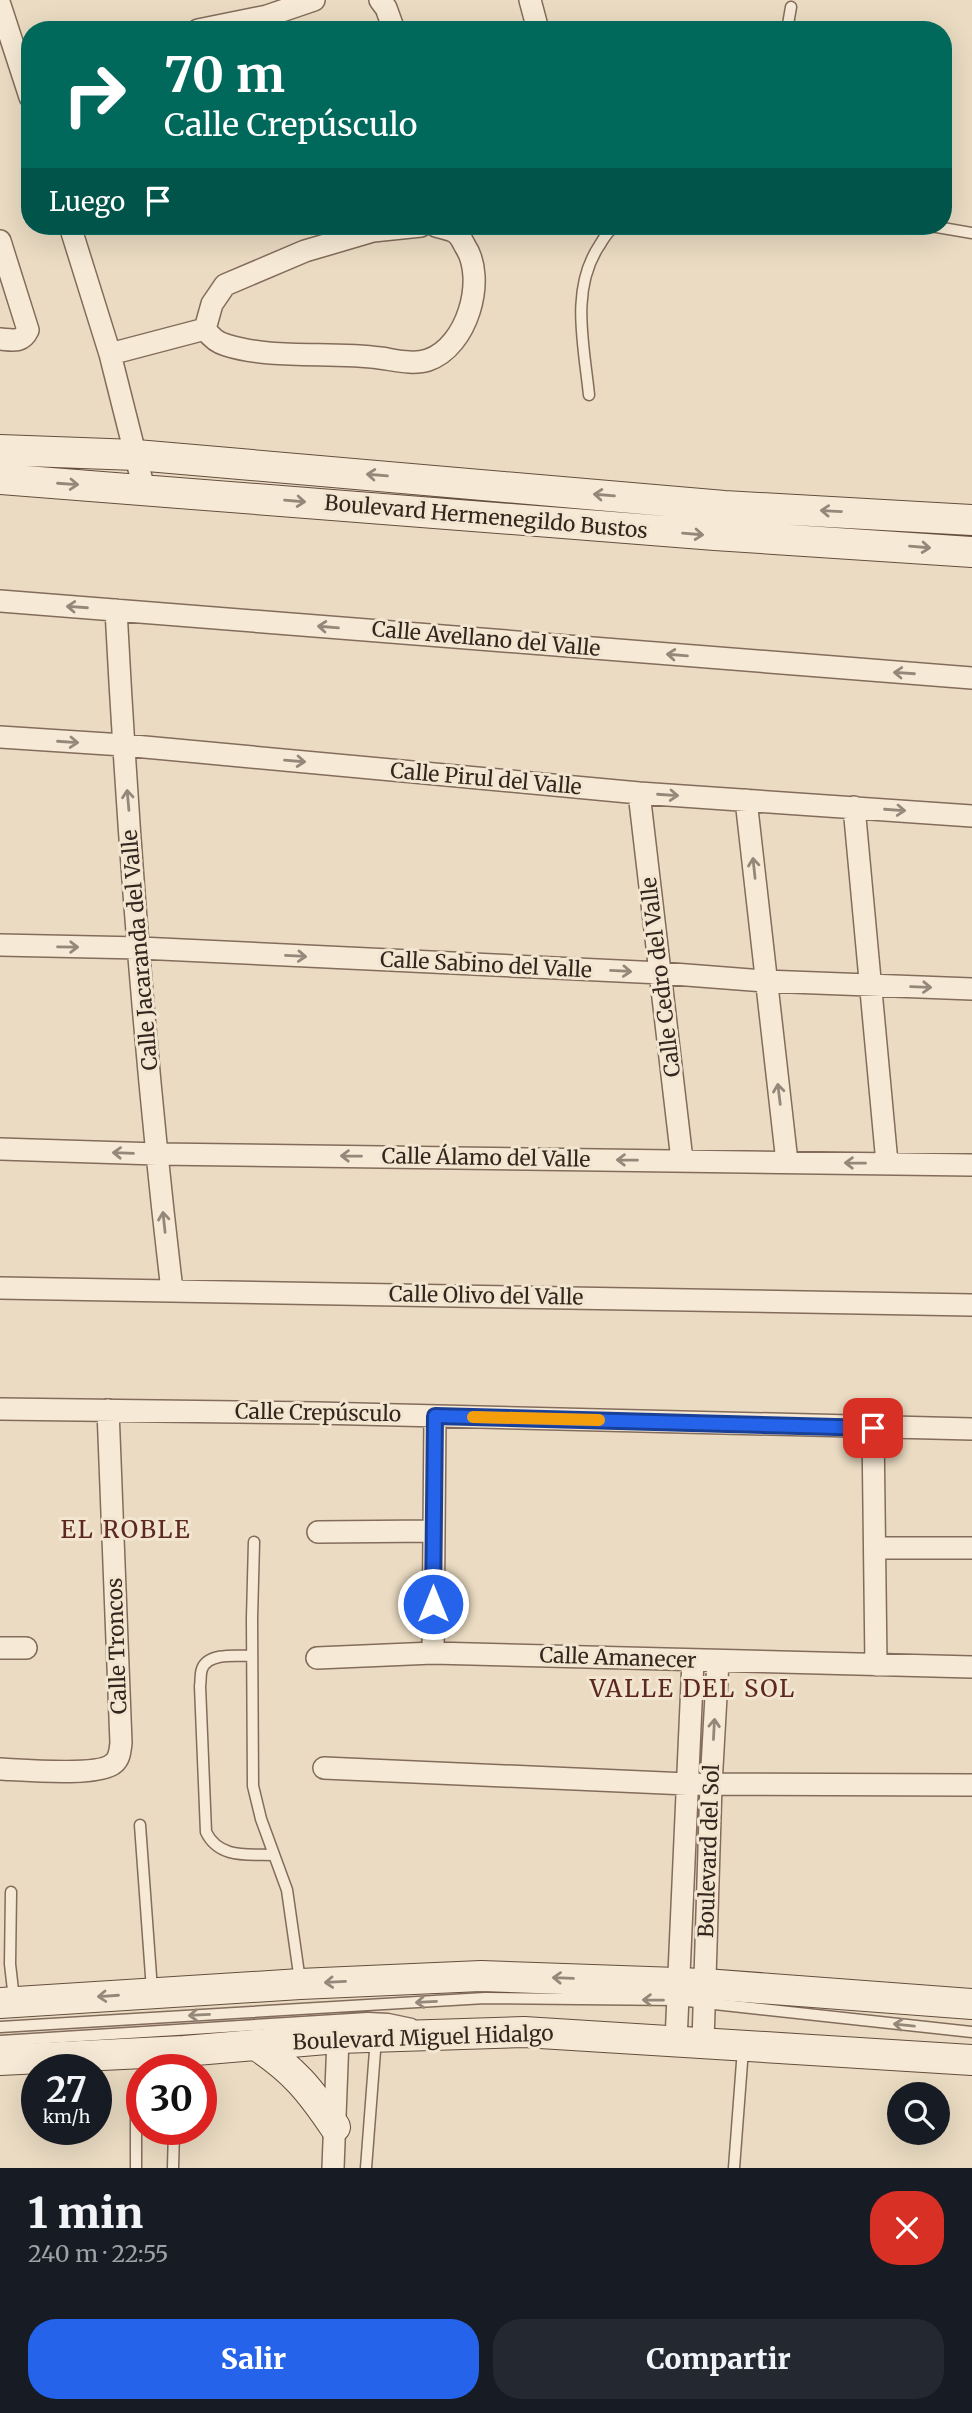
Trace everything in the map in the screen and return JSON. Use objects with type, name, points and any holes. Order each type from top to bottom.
[{"type":"main road","name":"Boulevard Hermenegildo Bustos","points":[[0,450],[136,456],[724,506],[972,520]]},
{"type":"main road","name":"Boulevard Hermenegildo Bustos","points":[[0,479],[715,536],[972,552]]},
{"type":"main road","points":[[5,2010],[152,1993],[481,1976],[692,1992],[972,2004]]},
{"type":"main road","name":"Boulevard Miguel Hidalgo","points":[[0,2060],[184,2056],[256,2045],[338,2038],[524,2032],[700,2036],[743,2045],[961,2053]]},
{"type":"main road","points":[[256,2045],[283,2062],[311,2092],[335,2127]]},
{"type":"street","points":[[242,21],[314,0]]},
{"type":"street","points":[[380,0],[391,21]]},
{"type":"street","points":[[530,0],[536,21]]},
{"type":"street","points":[[0,5],[21,69]]},
{"type":"street","points":[[73,235],[110,354],[144,489]]},
{"type":"street","points":[[205,329],[212,304],[225,285],[305,251],[359,235]]},
{"type":"street","points":[[205,329],[223,345],[264,352],[350,353],[414,362],[429,360],[447,348],[462,329],[470,308],[476,278],[469,251],[457,235]]},
{"type":"street","points":[[0,241],[28,330],[25,337],[18,341],[0,339]]},
{"type":"street","points":[[110,354],[205,329]]},
{"type":"street","name":"Calle Avellano del Valle","points":[[0,601],[972,678]]},
{"type":"street","name":"Calle Jacaranda del Valle","points":[[116,610],[123,745],[172,1290]]},
{"type":"street","name":"Calle Pirul del Valle","points":[[0,737],[123,745],[639,793],[972,816]]},
{"type":"street","name":"Calle Cedro del Valle","points":[[639,793],[682,1160]]},
{"type":"street","points":[[746,800],[787,1162]]},
{"type":"street","points":[[854,807],[887,1163]]},
{"type":"street","name":"Calle Sabino del Valle","points":[[0,945],[140,948],[661,973],[765,981],[972,989]]},
{"type":"street","name":"Calle Álamo del Valle","points":[[0,1150],[972,1165]]},
{"type":"street","name":"Calle Olivo del Valle","points":[[0,1288],[972,1305]]},
{"type":"street","name":"Calle Crepúsculo","points":[[0,1409],[972,1429]]},
{"type":"street","name":"Calle Troncos","points":[[0,1769],[92,1771],[110,1766],[119,1756],[121,1743],[108,1410]]},
{"type":"street","points":[[433,1653],[435,1416]]},
{"type":"street","points":[[873,1428],[877,1665]]},
{"type":"street","points":[[318,1532],[432,1531]]},
{"type":"street","points":[[875,1548],[972,1548]]},
{"type":"street","points":[[0,1648],[26,1648]]},
{"type":"street","name":"Calle Amanecer","points":[[317,1658],[433,1653],[972,1667]]},
{"type":"street","name":"Boulevard del Sol","points":[[693,1660],[687,1784],[692,1992],[700,2036]]},
{"type":"street","name":"Boulevard del Sol","points":[[692,1992],[711,1784],[718,1661]]},
{"type":"street","points":[[324,1768],[687,1784],[972,1785]]},
{"type":"street","points":[[333,2168],[338,2038]]},
{"type":"lane","points":[[789,21],[791,7]]},
{"type":"lane","points":[[952,230],[972,233]]},
{"type":"lane","points":[[589,395],[580,304],[589,261],[606,235]]},
{"type":"lane","points":[[254,1542],[253,1786],[290,1906],[300,1984]]},
{"type":"lane","points":[[252,1656],[217,1658],[206,1663],[202,1669],[200,1686],[206,1832],[212,1843],[222,1851],[274,1855]]},
{"type":"lane","points":[[140,1825],[152,1993]]},
{"type":"lane","points":[[11,1892],[10,1964],[5,2010],[692,1992],[972,2032]]},
{"type":"lane","points":[[0,2041],[368,2018],[407,2022],[443,2036]]},
{"type":"lane","points":[[366,2168],[376,2038]]},
{"type":"lane","points":[[734,2168],[743,2045]]},
{"type":"lane","points":[[961,2053],[972,2048]]},
{"type":"lane","points":[[136,2145],[136,2168]]},
{"type":"lane","points":[[173,2168],[174,2145]]},
{"type":"slow traffic","points":[[473,1417],[599,1420]]},
{"type":"district","name":"EL ROBLE","points":[[126,1530]]},
{"type":"district","name":"VALLE DEL SOL","points":[[693,1689]]},
{"type":"route","points":[[433,1604],[435,1416],[873,1428]]}]
